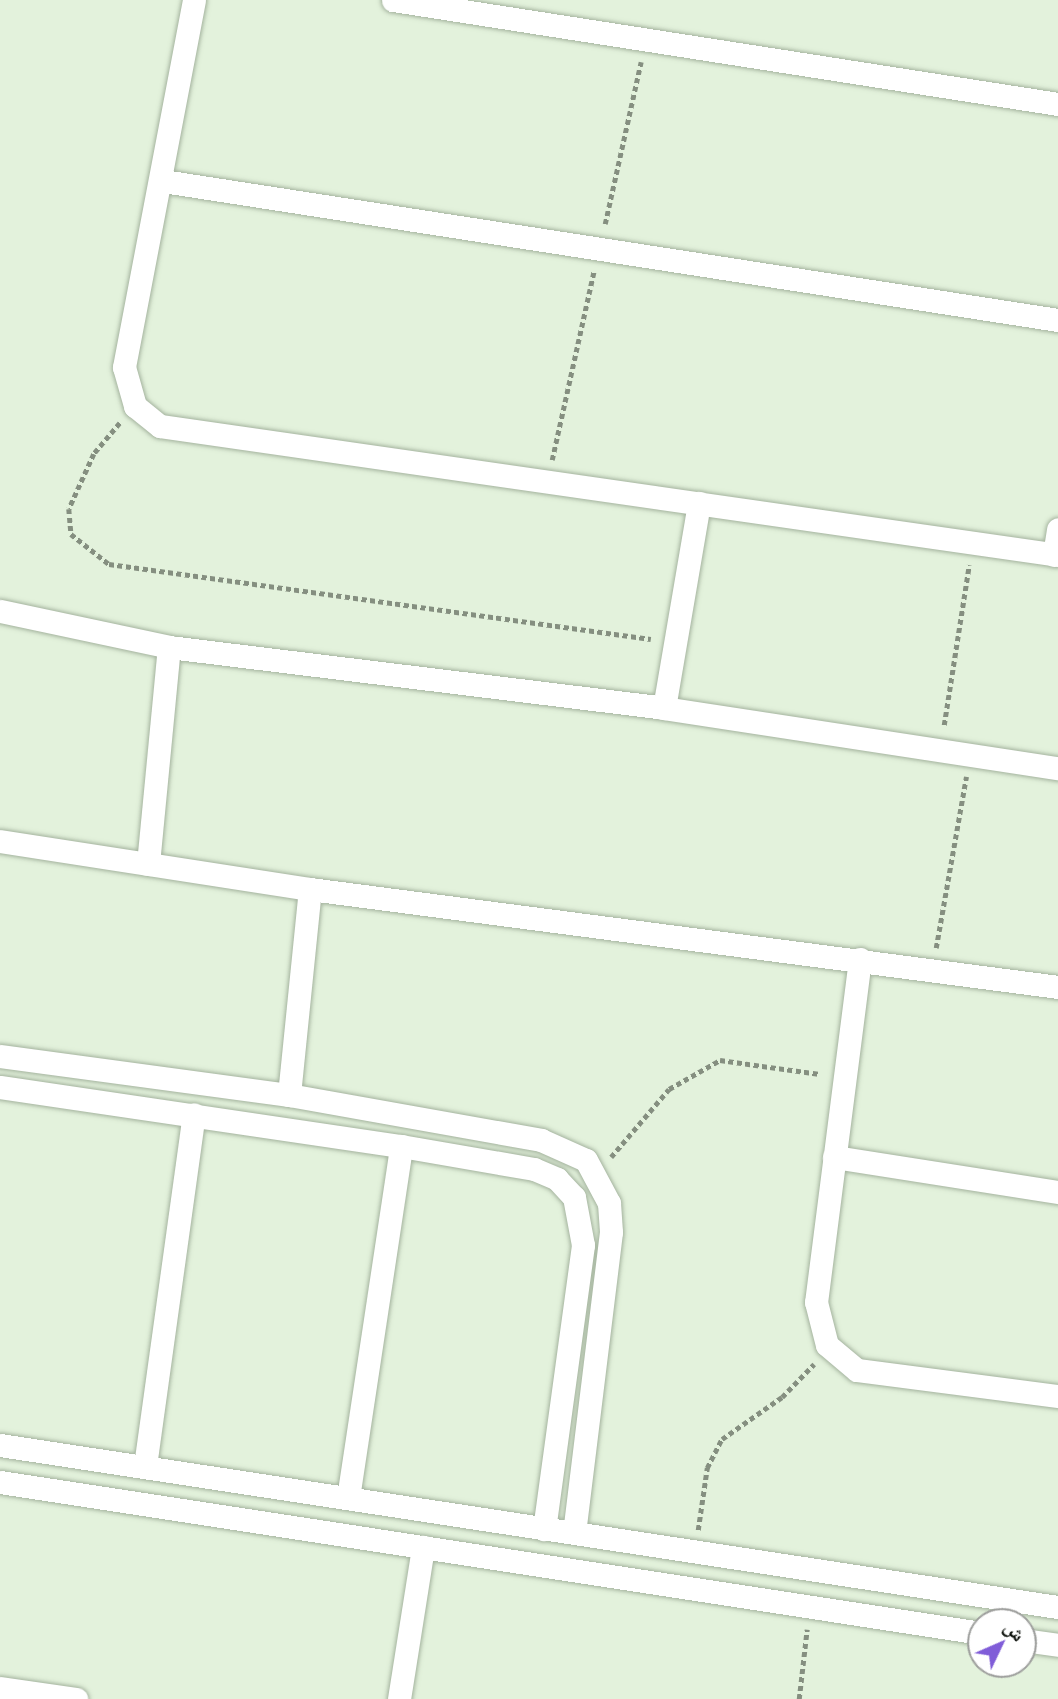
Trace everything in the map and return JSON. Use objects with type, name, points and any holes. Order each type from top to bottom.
[{"type":"street","points":[[194,0],[163,181],[124,368],[135,406],[160,426],[1056,555],[1058,529]]},
{"type":"street","points":[[393,0],[1058,104]]},
{"type":"street","points":[[163,181],[1058,320]]},
{"type":"street","points":[[664,708],[699,503]]},
{"type":"street","points":[[0,611],[169,647],[664,708],[1058,768]]},
{"type":"street","points":[[148,863],[169,647]]},
{"type":"street","points":[[0,841],[310,888],[1058,987]]},
{"type":"street","points":[[289,1095],[310,888]]},
{"type":"street","points":[[860,959],[816,1302],[827,1345],[857,1370],[1058,1396]]},
{"type":"street","points":[[0,1056],[289,1095],[541,1140],[586,1160],[597,1174],[609,1203],[611,1232],[574,1532]]},
{"type":"street","points":[[0,1087],[401,1146],[534,1169],[557,1179],[583,1220],[544,1529]]},
{"type":"street","points":[[145,1466],[194,1114]]},
{"type":"street","points":[[348,1499],[401,1146]]},
{"type":"street","points":[[834,1157],[1058,1192]]},
{"type":"street","points":[[0,1445],[1058,1607]]},
{"type":"street","points":[[0,1482],[967,1631]]},
{"type":"street","points":[[399,1699],[423,1547]]},
{"type":"street","points":[[726,1594],[731,1557]]},
{"type":"street","points":[[1037,1642],[1058,1645]]},
{"type":"street","points":[[0,1688],[76,1699]]},
{"type":"path","points":[[135,406],[94,454],[69,509],[71,534],[109,564],[675,642]]},
{"type":"path","points":[[940,750],[973,543]]},
{"type":"path","points":[[933,970],[970,755]]},
{"type":"path","points":[[597,1174],[669,1089],[710,1064],[846,1077]]},
{"type":"path","points":[[695,1552],[707,1468],[722,1439],[782,1397],[827,1345]]},
{"type":"path","points":[[799,1699],[810,1607]]}]
